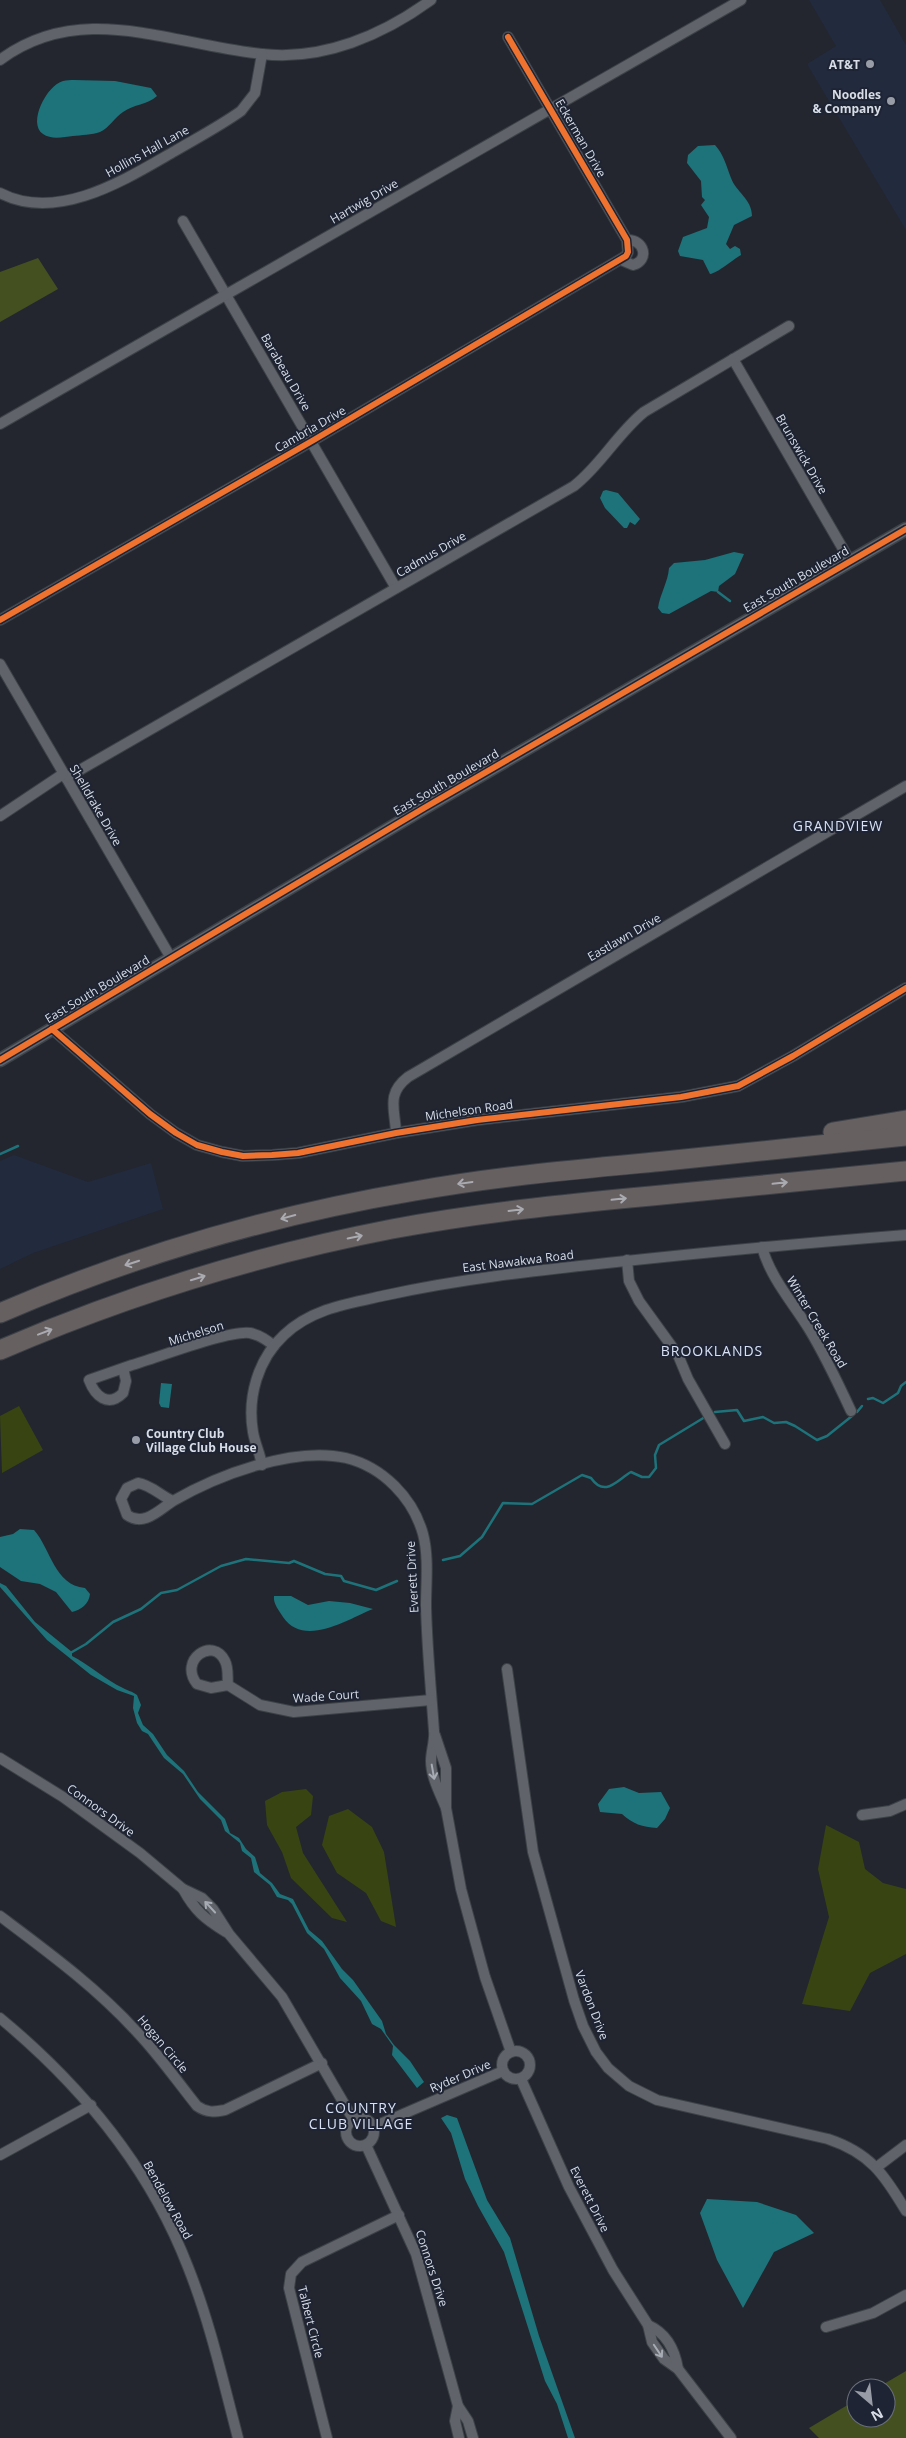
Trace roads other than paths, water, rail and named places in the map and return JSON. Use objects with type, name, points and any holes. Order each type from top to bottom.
[{"type":"highway","points":[[673,1160],[906,1120]]},
{"type":"highway","points":[[0,1313],[72,1284],[165,1252],[294,1215],[403,1193],[483,1180],[906,1136]]},
{"type":"highway","points":[[0,1350],[76,1320],[169,1287],[254,1262],[360,1236],[517,1210],[906,1171]]},
{"type":"highway","points":[[826,1179],[906,1178]]},
{"type":"street","points":[[141,22],[214,44],[262,54],[313,53],[357,42],[378,32],[432,0]]},
{"type":"street","name":"Hartwig Drive","points":[[0,424],[741,0]]},
{"type":"street","points":[[0,60],[18,42],[46,26]]},
{"type":"street","name":"Eckerman Drive","points":[[508,37],[627,240],[625,256]]},
{"type":"street","name":"Hollins Hall Lane","points":[[0,193],[18,200],[50,202],[87,195],[116,184],[241,111],[254,93],[259,81],[262,54]]},
{"type":"street","name":"Barabeau Drive","points":[[182,221],[396,588]]},
{"type":"street","name":"Cambria Drive","points":[[0,620],[312,441],[625,256],[633,265],[641,260],[643,256],[642,246],[639,243],[627,240]]},
{"type":"street","name":"Cadmus Drive","points":[[0,816],[64,776],[574,486],[597,467],[625,430],[644,412],[788,326]]},
{"type":"street","name":"Brunswick Drive","points":[[733,359],[850,561]]},
{"type":"street","name":"East South Boulevard","points":[[0,1060],[424,808],[906,529]]},
{"type":"street","name":"Shelldrake Drive","points":[[0,664],[171,958]]},
{"type":"street","name":"Eastlawn Drive","points":[[396,1133],[393,1097],[395,1090],[408,1077],[906,786]]},
{"type":"street","name":"Michelson Road","points":[[52,1029],[150,1114],[197,1145],[244,1156],[272,1156],[298,1153],[396,1133],[542,1111],[681,1097],[738,1086],[906,988]]},
{"type":"street","name":"East Nawakwa Road","points":[[262,1465],[253,1433],[251,1412],[257,1378],[274,1346],[290,1330],[304,1320],[341,1305],[462,1280],[762,1246],[906,1235]]},
{"type":"street","name":"Winter Creek Road","points":[[762,1246],[765,1260],[810,1329],[833,1371],[851,1411]]},
{"type":"street","points":[[627,1260],[629,1281],[639,1301],[678,1355],[688,1379],[725,1444]]},
{"type":"street","name":"Michelson","points":[[123,1368],[240,1333],[259,1336],[274,1346]]},
{"type":"street","name":"Everett Drive","points":[[173,1501],[161,1496],[150,1486],[138,1483],[127,1488],[121,1499],[127,1515],[137,1520],[147,1518],[173,1501],[219,1477],[301,1456],[342,1457],[362,1463],[375,1470],[404,1496],[418,1520],[425,1545],[431,1700],[435,1734],[431,1761],[432,1770],[446,1808],[468,1917],[485,1977],[511,2052]]},
{"type":"street","name":"Vardon Drive","points":[[507,1669],[525,1813],[538,1874],[583,2026],[604,2063],[628,2086],[657,2100],[828,2139],[861,2154],[877,2167],[906,2211]]},
{"type":"street","name":"Wade Court","points":[[228,1685],[260,1705],[294,1712],[431,1700]]},
{"type":"street","name":"Connors Drive","points":[[0,1758],[63,1796],[183,1888],[202,1898],[213,1909],[229,1934],[282,1997],[353,2120]]},
{"type":"street","points":[[862,1815],[890,1811],[906,1804]]},
{"type":"street","name":"Hogan Circle","points":[[0,1916],[64,1963],[111,2005],[153,2050],[203,2110],[209,2112],[225,2110],[322,2064]]},
{"type":"street","name":"Bendelow Road","points":[[0,2018],[52,2063],[92,2105],[114,2132],[169,2225],[188,2265],[206,2316],[238,2438]]},
{"type":"street","points":[[511,2052],[520,2052],[528,2059],[529,2072],[521,2079],[508,2078],[503,2071],[502,2062],[511,2052]]},
{"type":"street","name":"Ryder Drive","points":[[373,2127],[503,2071]]},
{"type":"street","name":"Everett Drive","points":[[521,2079],[582,2212],[613,2270],[648,2325],[658,2330],[674,2351],[678,2369],[731,2438]]},
{"type":"street","points":[[0,2155],[92,2105]]},
{"type":"street","points":[[362,2118],[373,2127],[372,2138],[366,2145],[353,2144],[347,2138],[346,2129],[353,2120],[362,2118]]},
{"type":"street","name":"Connors Drive","points":[[366,2145],[399,2215],[424,2279],[458,2406],[468,2421],[473,2438]]},
{"type":"street","points":[[877,2167],[906,2145]]},
{"type":"street","name":"Talbert Circle","points":[[327,2438],[289,2288],[290,2274],[302,2262],[399,2215]]},
{"type":"street","points":[[826,2327],[873,2313],[906,2295]]},
{"type":"street","name":"Connors Drive","points":[[458,2406],[455,2421],[459,2438]]},
{"type":"water","points":[[74,80],[115,81],[151,88],[157,96],[123,112],[100,132],[54,138],[46,136],[39,129],[37,122],[38,113],[45,97],[57,84]]},
{"type":"water","points":[[715,145],[723,156],[733,183],[747,200],[752,216],[734,225],[726,244],[730,249],[735,246],[740,249],[741,255],[710,274],[703,260],[680,256],[678,251],[683,237],[707,228],[709,217],[701,205],[705,200],[702,197],[701,181],[687,163],[688,155],[698,146]]},
{"type":"water","points":[[603,491],[618,493],[640,519],[635,525],[630,522],[627,528],[624,528],[605,508],[600,498]]},
{"type":"water","points":[[734,552],[744,554],[735,574],[719,586],[718,592],[711,591],[669,614],[662,613],[658,608],[669,568],[674,563],[705,560]]},
{"type":"water","points":[[161,1383],[172,1384],[169,1408],[161,1407],[159,1403]]},
{"type":"water","points":[[20,1529],[34,1530],[54,1565],[66,1580],[85,1588],[90,1594],[84,1606],[72,1612],[56,1592],[40,1584],[21,1581],[0,1567],[0,1537],[13,1534]]},
{"type":"water","points":[[0,1583],[6,1586],[35,1622],[72,1652],[72,1656],[117,1685],[137,1695],[141,1705],[138,1713],[143,1725],[153,1734],[167,1755],[184,1771],[198,1792],[225,1819],[230,1833],[239,1838],[246,1849],[255,1857],[260,1873],[272,1883],[280,1894],[293,1899],[309,1930],[322,1941],[342,1969],[353,1980],[382,2021],[386,2034],[410,2061],[424,2082],[417,2088],[392,2055],[393,2046],[381,2029],[372,2024],[361,2001],[340,1978],[324,1949],[307,1933],[292,1904],[288,1900],[277,1897],[270,1885],[254,1872],[251,1858],[242,1851],[240,1843],[225,1831],[221,1820],[200,1799],[183,1774],[164,1758],[148,1734],[142,1731],[137,1723],[133,1708],[134,1696],[117,1690],[91,1675],[47,1640],[0,1587]]},
{"type":"water","points":[[274,1596],[291,1596],[308,1605],[329,1601],[350,1603],[373,1609],[326,1628],[314,1631],[302,1630],[292,1626],[283,1617],[275,1604]]},
{"type":"water","points":[[624,1787],[639,1793],[661,1792],[670,1808],[665,1819],[657,1828],[638,1824],[622,1814],[600,1812],[598,1804],[609,1789]]},
{"type":"water","points":[[447,2115],[457,2118],[487,2200],[510,2238],[539,2336],[575,2438],[568,2438],[557,2404],[545,2381],[504,2252],[465,2179],[451,2133],[441,2118]]},
{"type":"water","points":[[707,2199],[757,2202],[796,2215],[814,2233],[774,2252],[743,2308],[717,2260],[700,2213]]},
{"type":"waterway","points":[[718,592],[730,601]]},
{"type":"waterway","points":[[0,1154],[18,1146]]},
{"type":"waterway","points":[[868,1399],[873,1398],[883,1403],[898,1393],[901,1386],[906,1382]]},
{"type":"waterway","points":[[857,1412],[862,1406]]},
{"type":"waterway","points":[[715,1412],[737,1410],[744,1421],[763,1417],[774,1423],[786,1422],[817,1440],[827,1436],[852,1416]]},
{"type":"waterway","points":[[443,1560],[460,1556],[482,1537],[503,1503],[532,1504],[582,1475],[591,1478],[601,1487],[611,1486],[631,1472],[642,1477],[649,1477],[656,1468],[655,1455],[659,1445],[705,1417]]},
{"type":"waterway","points":[[72,1652],[86,1644],[113,1622],[141,1609],[161,1593],[177,1590],[221,1566],[246,1559],[289,1563],[294,1561],[325,1574],[341,1576],[344,1581],[376,1590],[397,1581]]},
{"type":"place","name":"AT&T","points":[[870,64]]},
{"type":"place","name":"Noodles & Company","points":[[891,101]]},
{"type":"place","name":"Country Club Village Club House","points":[[136,1440]]},
{"type":"district","name":"GRANDVIEW","points":[[838,825]]},
{"type":"district","name":"BROOKLANDS","points":[[712,1350]]},
{"type":"district","name":"COUNTRY CLUB VILLAGE","points":[[361,2116]]}]
